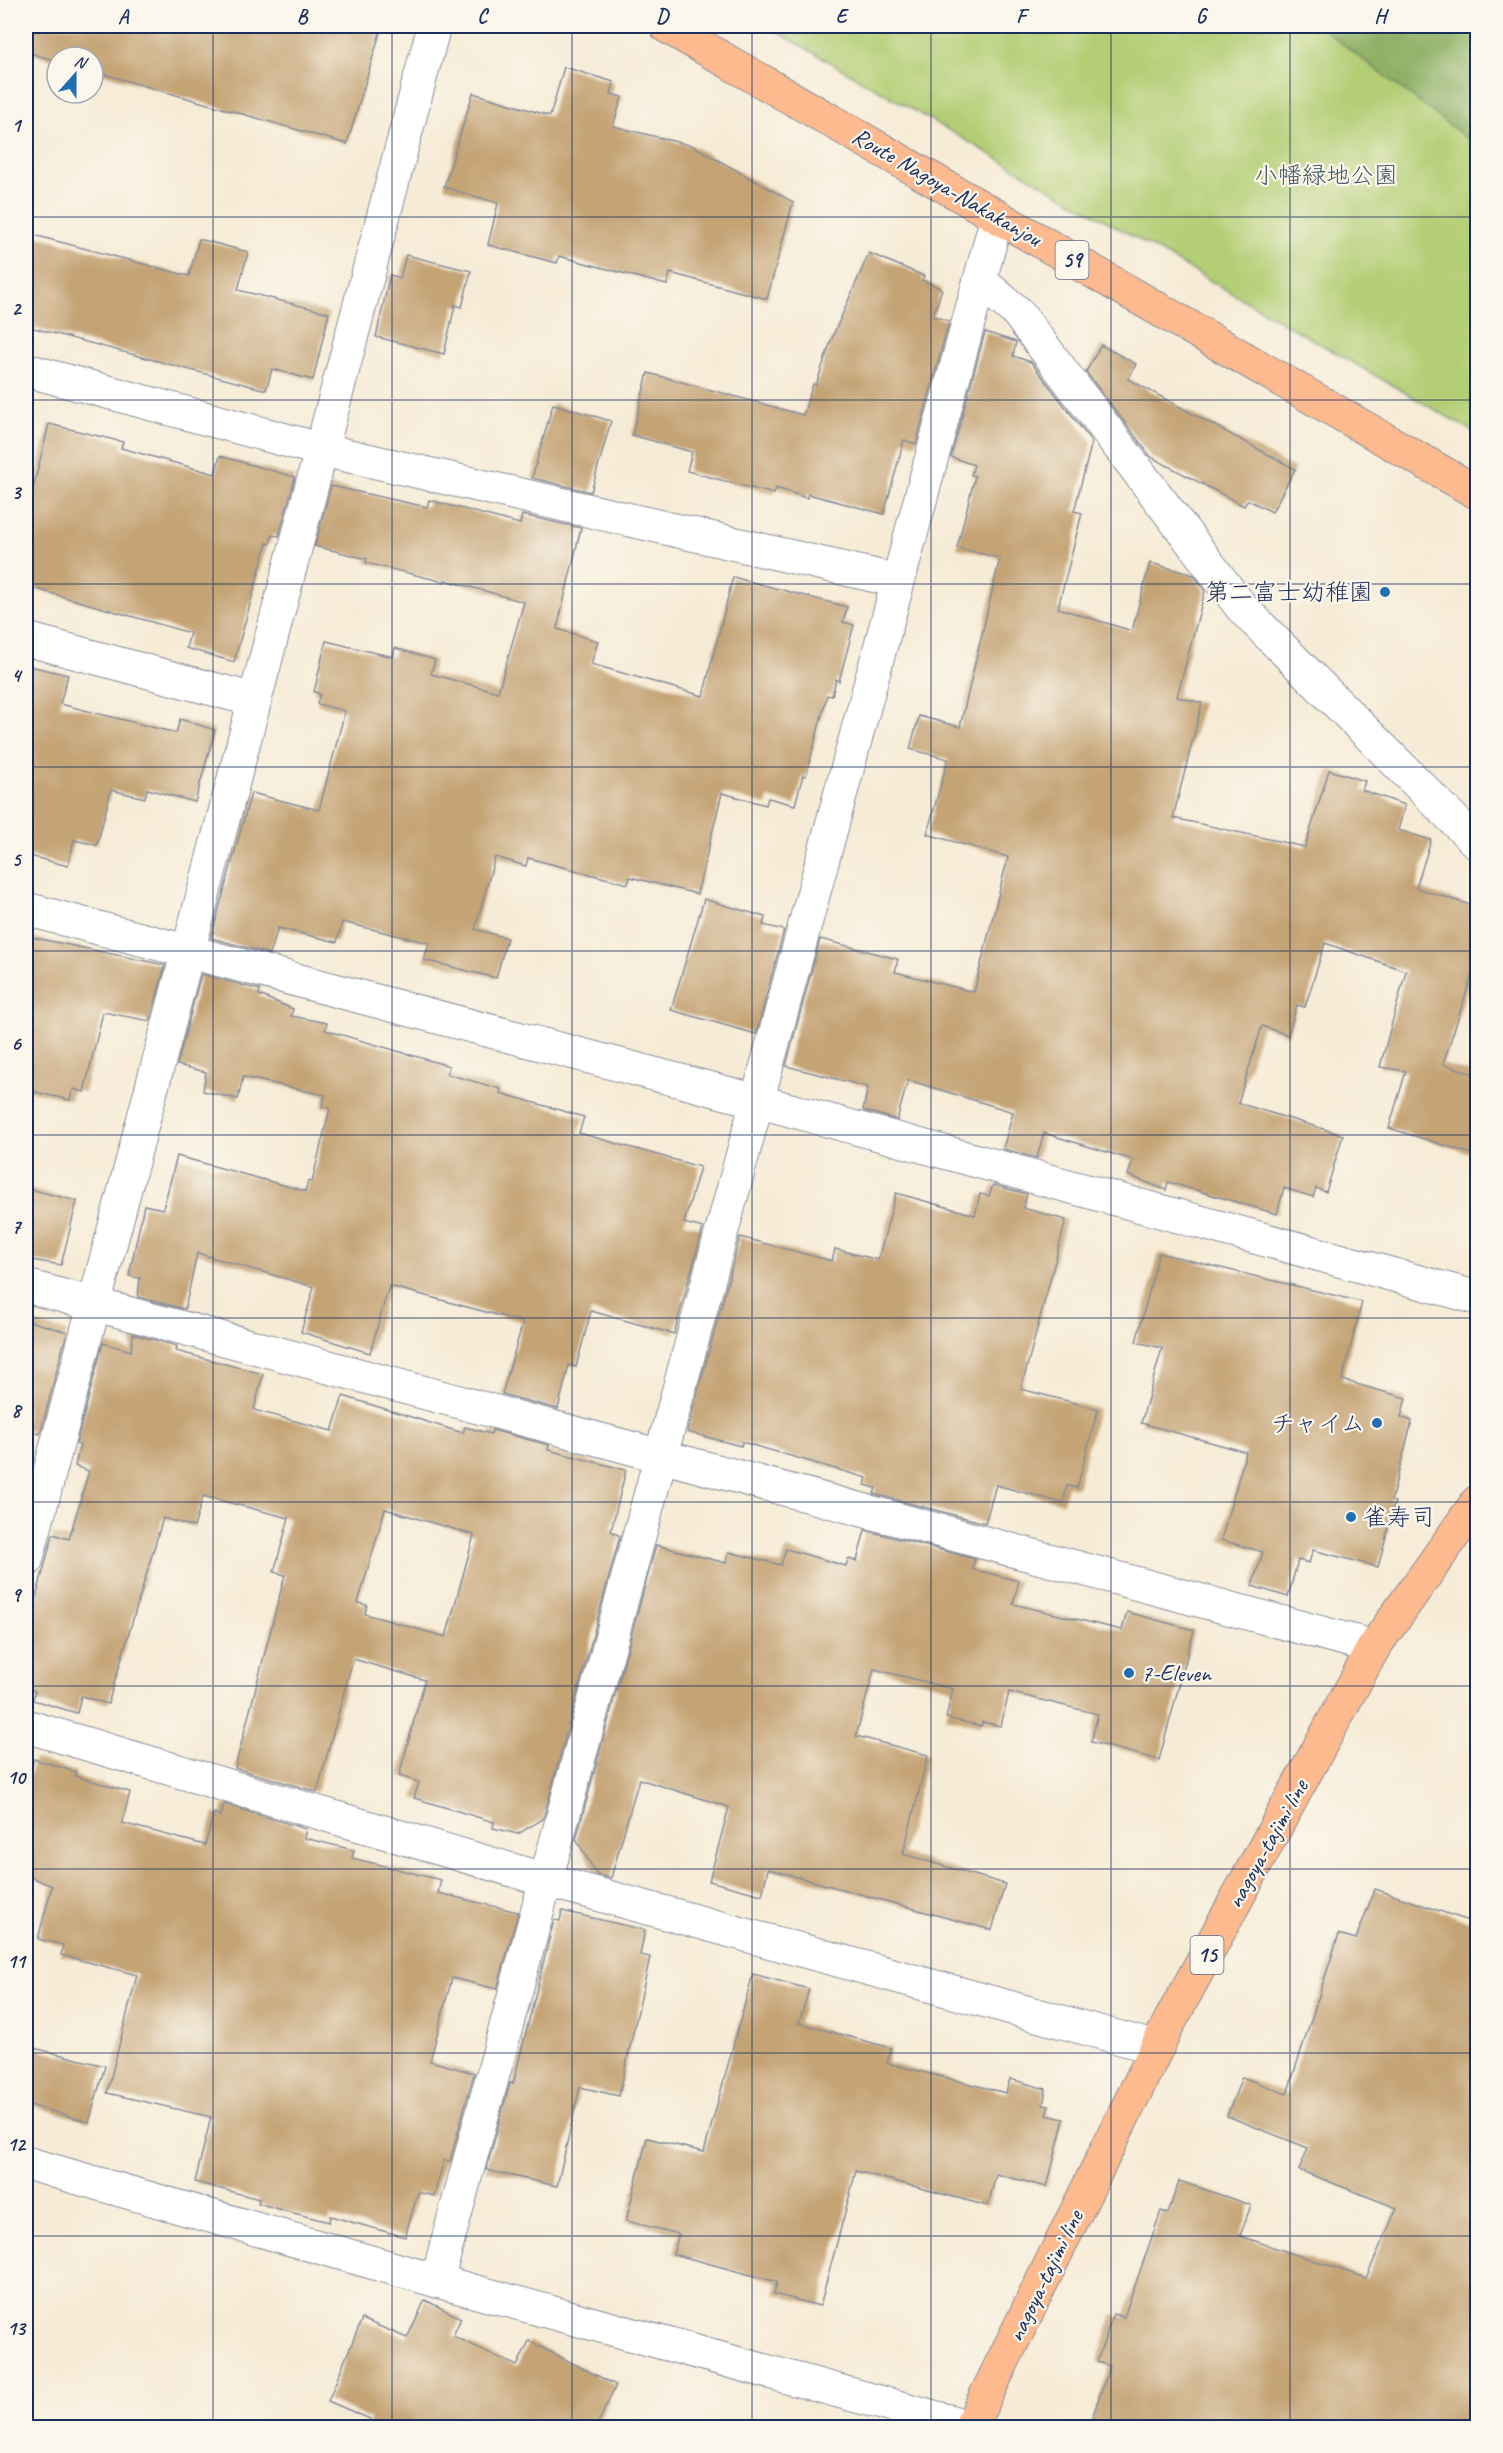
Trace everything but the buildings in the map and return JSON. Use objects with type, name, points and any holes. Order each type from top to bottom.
[{"type":"main road","name":"Route Nagoya-Nakakanjou","points":[[666,26],[1478,493]]},
{"type":"main road","name":"nagoya-tajimi line","points":[[970,2427],[1157,2048],[1374,1647],[1478,1501]]},
{"type":"street","points":[[26,1561],[319,449],[434,26]]},
{"type":"street","points":[[437,2281],[997,217]]},
{"type":"street","points":[[980,281],[1017,312],[1242,608],[1478,844]]},
{"type":"street","points":[[26,370],[319,449],[898,581]]},
{"type":"street","points":[[26,639],[254,700]]},
{"type":"street","points":[[26,909],[757,1101],[1478,1298]]},
{"type":"street","points":[[26,1286],[662,1454],[1374,1647]]},
{"type":"street","points":[[26,1726],[546,1880],[1157,2048]]},
{"type":"street","points":[[26,2163],[437,2281],[970,2427]]},
{"type":"green space","name":"小幡緑地公園","points":[[767,26],[1477,26],[1477,434]]},
{"type":"green space","points":[[1319,26],[1477,26],[1477,146]]},
{"type":"place","name":"第二富士幼稚園","points":[[1385,592]]},
{"type":"place","name":"チャイム","points":[[1377,1423]]},
{"type":"place","name":"雀寿司","points":[[1351,1517]]},
{"type":"place","name":"7-Eleven","points":[[1129,1673]]}]
